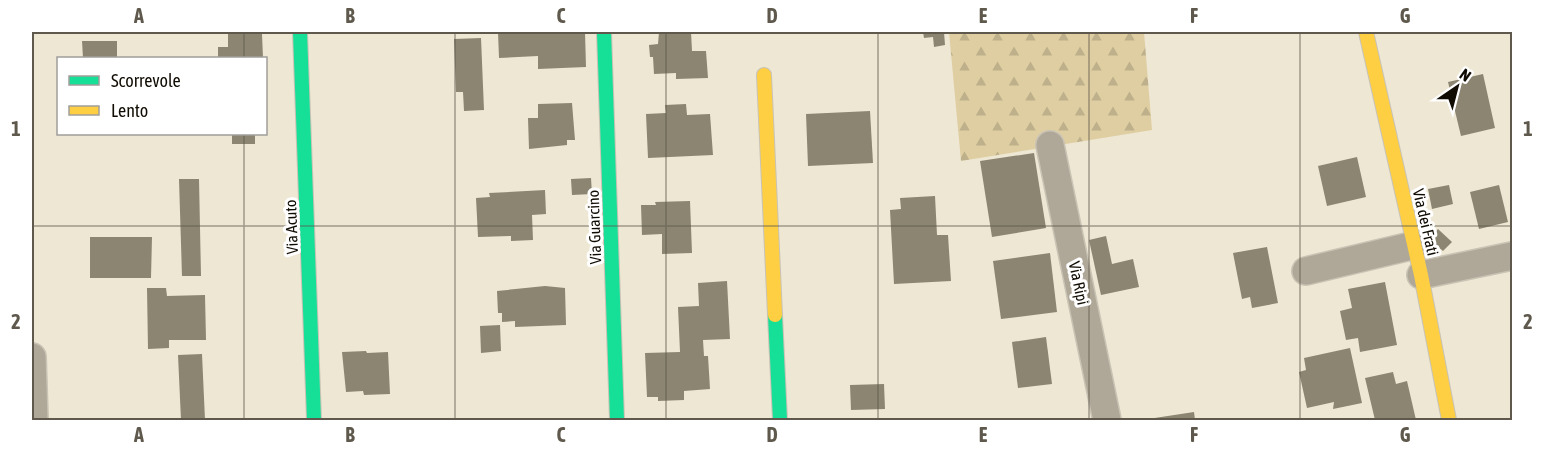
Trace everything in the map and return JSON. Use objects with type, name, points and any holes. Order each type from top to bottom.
[{"type":"street","name":"Via Acuto","points":[[300,32],[314,420]]},
{"type":"street","name":"Via Guarcino","points":[[604,32],[617,420]]},
{"type":"street","name":"Via dei Frati","points":[[1366,32],[1421,275],[1449,420]]},
{"type":"street","points":[[764,75],[780,420]]},
{"type":"street","name":"Via Ripi","points":[[1050,145],[1107,420]]},
{"type":"street","points":[[1306,271],[1414,245]]},
{"type":"street","points":[[1421,275],[1512,256]]},
{"type":"street","points":[[32,357],[34,420]]},
{"type":"green space","points":[[949,32],[1144,32],[1152,130],[961,161]]},
{"type":"building","points":[[228,32],[284,32],[262,34],[263,57],[218,57],[218,47],[228,47]]},
{"type":"building","points":[[498,32],[585,32],[586,67],[538,69],[538,56],[499,58]]},
{"type":"building","points":[[659,32],[691,32],[692,51],[706,51],[708,78],[676,79],[676,73],[654,74],[653,57],[650,57],[649,45],[658,44]]},
{"type":"building","points":[[923,32],[944,32],[945,45],[934,47],[933,37],[924,38]]},
{"type":"building","points":[[481,38],[484,110],[464,111],[463,92],[456,92],[454,39]]},
{"type":"building","points":[[82,41],[117,41],[117,57],[83,57]]},
{"type":"building","points":[[1483,74],[1495,128],[1461,136],[1448,82]]},
{"type":"building","points":[[572,103],[575,140],[567,140],[567,145],[529,149],[528,118],[538,118],[538,104]]},
{"type":"building","points":[[686,104],[687,115],[710,114],[713,155],[648,158],[646,114],[666,113],[665,105]]},
{"type":"building","points":[[870,111],[873,163],[808,166],[806,114]]},
{"type":"building","points":[[232,135],[255,135],[255,144],[232,144]]},
{"type":"building","points":[[1034,153],[1046,228],[992,237],[980,161]]},
{"type":"building","points":[[1357,157],[1366,197],[1327,206],[1318,166]]},
{"type":"building","points":[[591,178],[592,194],[572,195],[571,179]]},
{"type":"building","points":[[179,179],[199,179],[201,276],[182,276]]},
{"type":"building","points":[[1449,185],[1453,204],[1432,209],[1428,189]]},
{"type":"building","points":[[1499,185],[1508,222],[1479,229],[1470,192]]},
{"type":"building","points":[[545,190],[546,214],[532,215],[533,240],[511,241],[511,236],[478,237],[476,198],[490,197],[489,193]]},
{"type":"building","points":[[935,196],[937,235],[948,235],[951,281],[894,284],[890,210],[901,209],[900,198]]},
{"type":"building","points":[[690,201],[692,253],[662,254],[662,234],[642,235],[641,205],[656,205],[655,202]]},
{"type":"building","points":[[1438,229],[1452,242],[1443,251],[1429,239]]},
{"type":"building","points":[[1106,236],[1112,264],[1133,259],[1139,287],[1101,295],[1089,240]]},
{"type":"building","points":[[90,237],[152,237],[151,278],[90,278]]},
{"type":"building","points":[[1267,247],[1278,303],[1252,308],[1250,297],[1242,299],[1233,253]]},
{"type":"building","points":[[1050,253],[1057,312],[1001,319],[993,261]]},
{"type":"building","points":[[727,281],[730,339],[703,340],[704,356],[708,356],[710,389],[684,391],[684,400],[658,401],[658,397],[647,397],[645,353],[680,352],[678,307],[699,306],[698,283]]},
{"type":"building","points":[[1385,282],[1397,345],[1360,352],[1358,338],[1346,340],[1340,311],[1352,308],[1348,289]]},
{"type":"building","points":[[545,286],[565,288],[566,325],[515,327],[515,321],[502,322],[502,313],[498,313],[497,291]]},
{"type":"building","points":[[147,288],[166,288],[167,296],[205,295],[206,340],[169,340],[169,348],[148,349]]},
{"type":"building","points":[[500,325],[501,351],[481,353],[480,326]]},
{"type":"building","points":[[1046,337],[1052,384],[1018,388],[1012,342]]},
{"type":"building","points":[[1350,348],[1362,403],[1333,409],[1334,402],[1307,408],[1299,372],[1306,370],[1304,358]]},
{"type":"building","points":[[366,351],[367,353],[388,352],[390,394],[364,395],[363,391],[346,392],[342,352]]},
{"type":"building","points":[[202,354],[205,420],[181,420],[178,355]]},
{"type":"building","points":[[1393,372],[1396,384],[1407,381],[1416,420],[1375,420],[1365,378]]},
{"type":"building","points":[[884,384],[885,409],[851,410],[850,385]]},
{"type":"building","points":[[1194,412],[1195,420],[1148,420],[1148,419]]},
{"type":"traffic: fast","points":[[300,32],[314,420]]},
{"type":"traffic: fast","points":[[604,32],[617,420]]},
{"type":"traffic: fast","points":[[775,315],[780,420]]},
{"type":"traffic: slow","points":[[1366,32],[1421,275],[1449,420]]},
{"type":"traffic: slow","points":[[764,75],[775,315]]}]
